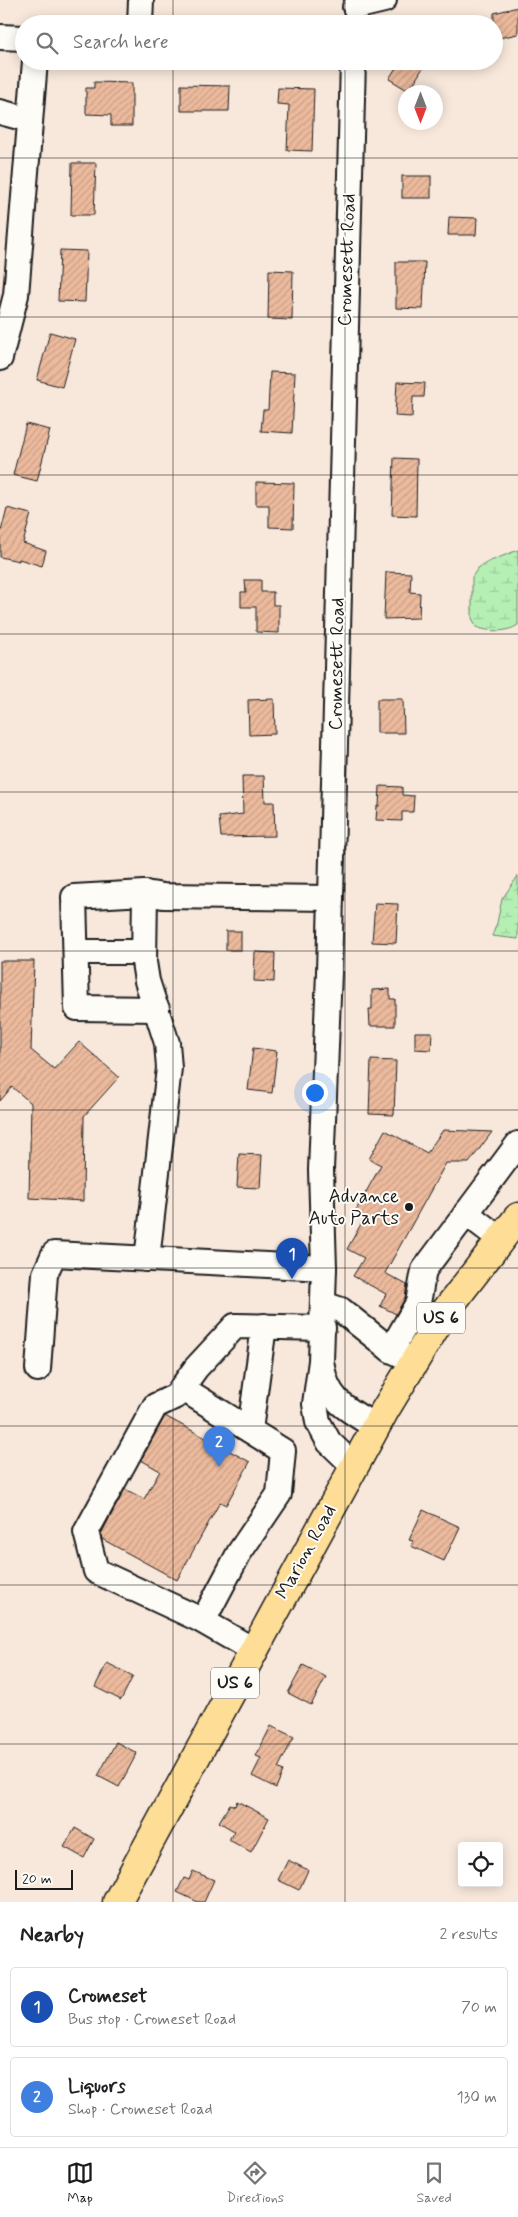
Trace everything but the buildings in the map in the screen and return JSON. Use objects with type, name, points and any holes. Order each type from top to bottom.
[{"type":"main road","name":"Marion Road","points":[[118,1902],[253,1650],[376,1427],[403,1355],[444,1313],[518,1216]]},
{"type":"street","points":[[140,15],[141,0]]},
{"type":"street","points":[[355,10],[384,0]]},
{"type":"street","points":[[0,37],[15,38]]},
{"type":"street","points":[[0,358],[4,330],[16,295],[34,70]]},
{"type":"street","name":"Cromesett Road","points":[[321,1362],[324,1268],[321,1170],[331,898],[353,70]]},
{"type":"street","points":[[0,112],[30,120]]},
{"type":"street","points":[[157,1009],[77,1008],[74,897],[145,893],[163,896],[331,898]]},
{"type":"street","points":[[145,893],[144,952],[147,981],[167,1043],[169,1068],[147,1259]]},
{"type":"street","points":[[76,952],[144,952]]},
{"type":"street","points":[[323,1304],[341,1310],[403,1355],[418,1303],[424,1270],[518,1144]]},
{"type":"street","points":[[466,1213],[500,1239]]},
{"type":"street","points":[[38,1370],[45,1274],[54,1254],[324,1268]]},
{"type":"street","points":[[253,1650],[203,1621],[96,1572],[86,1532],[155,1406],[176,1396],[196,1368],[235,1326],[322,1328]]},
{"type":"street","points":[[250,1430],[264,1326]]},
{"type":"street","points":[[321,1362],[324,1382],[328,1390],[346,1408],[376,1427]]},
{"type":"street","points":[[321,1362],[315,1404],[318,1422],[329,1442],[354,1466]]},
{"type":"street","points":[[182,1388],[284,1451],[279,1494],[239,1553],[203,1621]]},
{"type":"green space","points":[[518,550],[518,625],[513,628],[497,631],[476,627],[472,618],[472,577],[478,568],[488,562]]},
{"type":"green space","points":[[518,876],[518,939],[492,936],[502,899]]},
{"type":"place","name":"Advance Auto Parts","points":[[409,1207]]},
{"type":"place","name":"Cromeset","points":[[292,1279]]},
{"type":"place","name":"Liquors","points":[[219,1467]]}]
